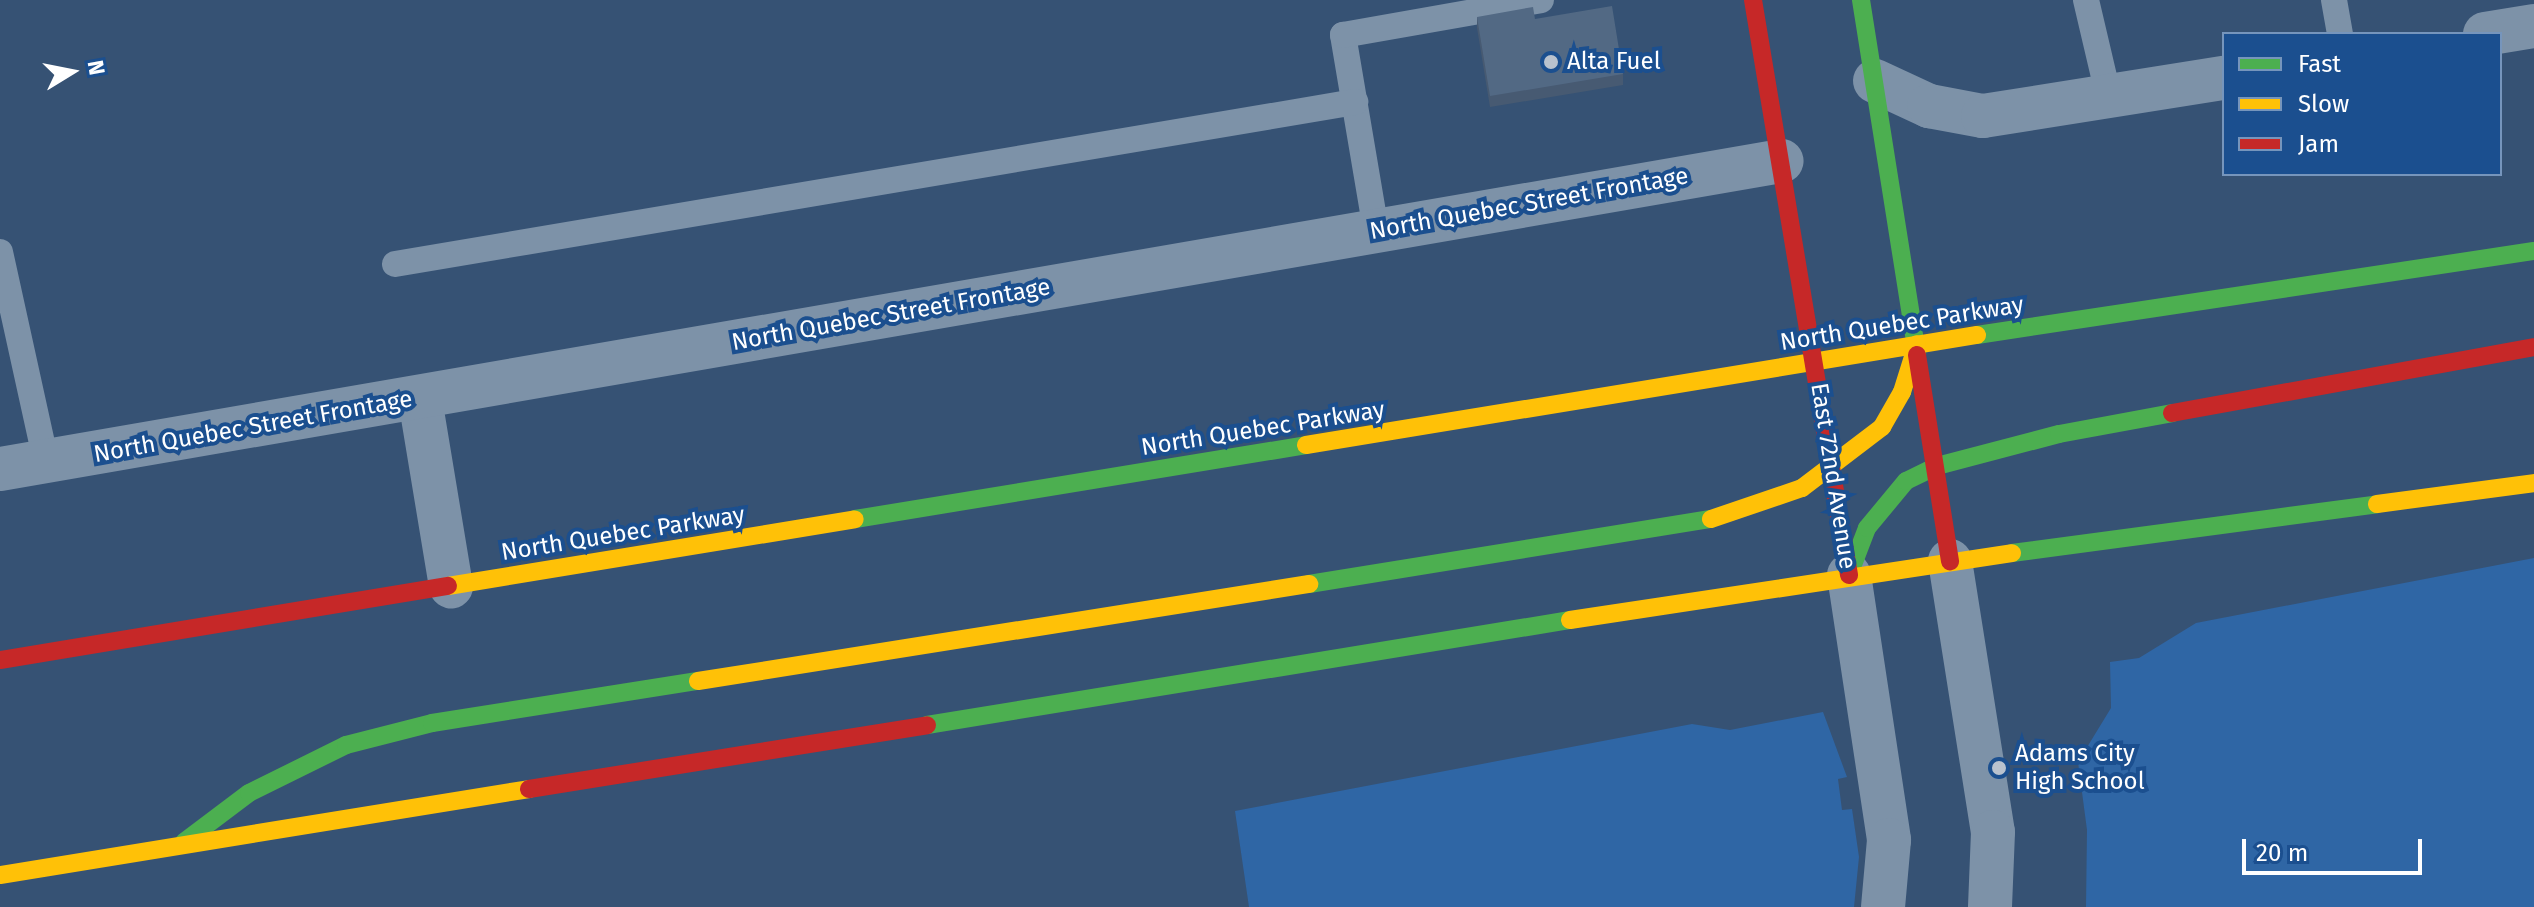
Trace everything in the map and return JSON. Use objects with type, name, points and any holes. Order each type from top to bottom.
[{"type":"main road","name":"East 72nd Avenue","points":[[1753,0],[1849,575]]},
{"type":"main road","points":[[1861,0],[1950,561]]},
{"type":"main road","name":"North Quebec Parkway","points":[[0,660],[1917,344],[2534,251]]},
{"type":"main road","points":[[179,845],[249,793],[296,768],[346,745],[432,723],[1703,522],[1765,504],[1832,467],[1882,427],[1902,392],[1917,344]]},
{"type":"main road","points":[[1849,575],[1867,528],[1887,500],[1906,481],[1937,466],[2059,434],[2534,347]]},
{"type":"main road","points":[[0,875],[1849,575],[2534,483]]},
{"type":"street","points":[[2497,32],[2534,26]]},
{"type":"street","points":[[1875,81],[1929,106],[1983,116],[2222,78]]},
{"type":"street","name":"North Quebec Street Frontage","points":[[0,469],[420,399],[1782,161]]},
{"type":"street","points":[[420,399],[451,586]]},
{"type":"street","points":[[1950,561],[1993,832],[1990,907]]},
{"type":"street","name":"East 72nd Avenue","points":[[1849,575],[1889,840],[1883,907]]},
{"type":"lane","points":[[1376,230],[1343,35],[1541,0]]},
{"type":"lane","points":[[2086,0],[2109,98]]},
{"type":"lane","points":[[2334,0],[2340,32]]},
{"type":"lane","points":[[395,264],[1355,102]]},
{"type":"lane","points":[[0,252],[46,462]]},
{"type":"shaded area","points":[[2534,558],[2534,907],[2086,907],[2087,830],[2078,762],[2111,708],[2110,662],[2139,658],[2196,623]]},
{"type":"shaded area","points":[[1823,712],[1847,777],[1838,779],[1842,810],[1852,809],[1859,857],[1854,907],[1249,907],[1235,811],[1692,724],[1730,730]]},
{"type":"building","name":"Alta Fuel","points":[[1612,6],[1623,74],[1490,96],[1477,17],[1533,7],[1535,19]]},
{"type":"traffic: fast","points":[[1861,0],[1917,355]]},
{"type":"traffic: fast","points":[[1977,335],[2534,251]]},
{"type":"traffic: fast","points":[[1849,575],[1867,528],[1906,481],[1937,466],[2059,434],[2172,413]]},
{"type":"traffic: fast","points":[[855,519],[1306,445]]},
{"type":"traffic: fast","points":[[2012,553],[2377,504]]},
{"type":"traffic: fast","points":[[1309,584],[1711,519]]},
{"type":"traffic: fast","points":[[927,725],[1570,620]]},
{"type":"traffic: fast","points":[[184,842],[249,793],[346,745],[432,723],[698,681]]},
{"type":"traffic: slow","points":[[1306,445],[1977,335]]},
{"type":"traffic: slow","points":[[1711,519],[1802,488],[1882,427],[1902,392],[1917,344]]},
{"type":"traffic: slow","points":[[2377,504],[2534,483]]},
{"type":"traffic: slow","points":[[448,586],[855,519]]},
{"type":"traffic: slow","points":[[1570,620],[2012,553]]},
{"type":"traffic: slow","points":[[698,681],[1309,584]]},
{"type":"traffic: slow","points":[[0,875],[529,789]]},
{"type":"traffic: jam","points":[[1753,0],[1849,575]]},
{"type":"traffic: jam","points":[[2172,413],[2534,347]]},
{"type":"traffic: jam","points":[[1917,355],[1950,561]]},
{"type":"traffic: jam","points":[[0,660],[448,586]]},
{"type":"traffic: jam","points":[[529,789],[927,725]]},
{"type":"place","name":"Alta Fuel","points":[[1551,62]]},
{"type":"place","name":"Adams City High School","points":[[1999,768]]}]
